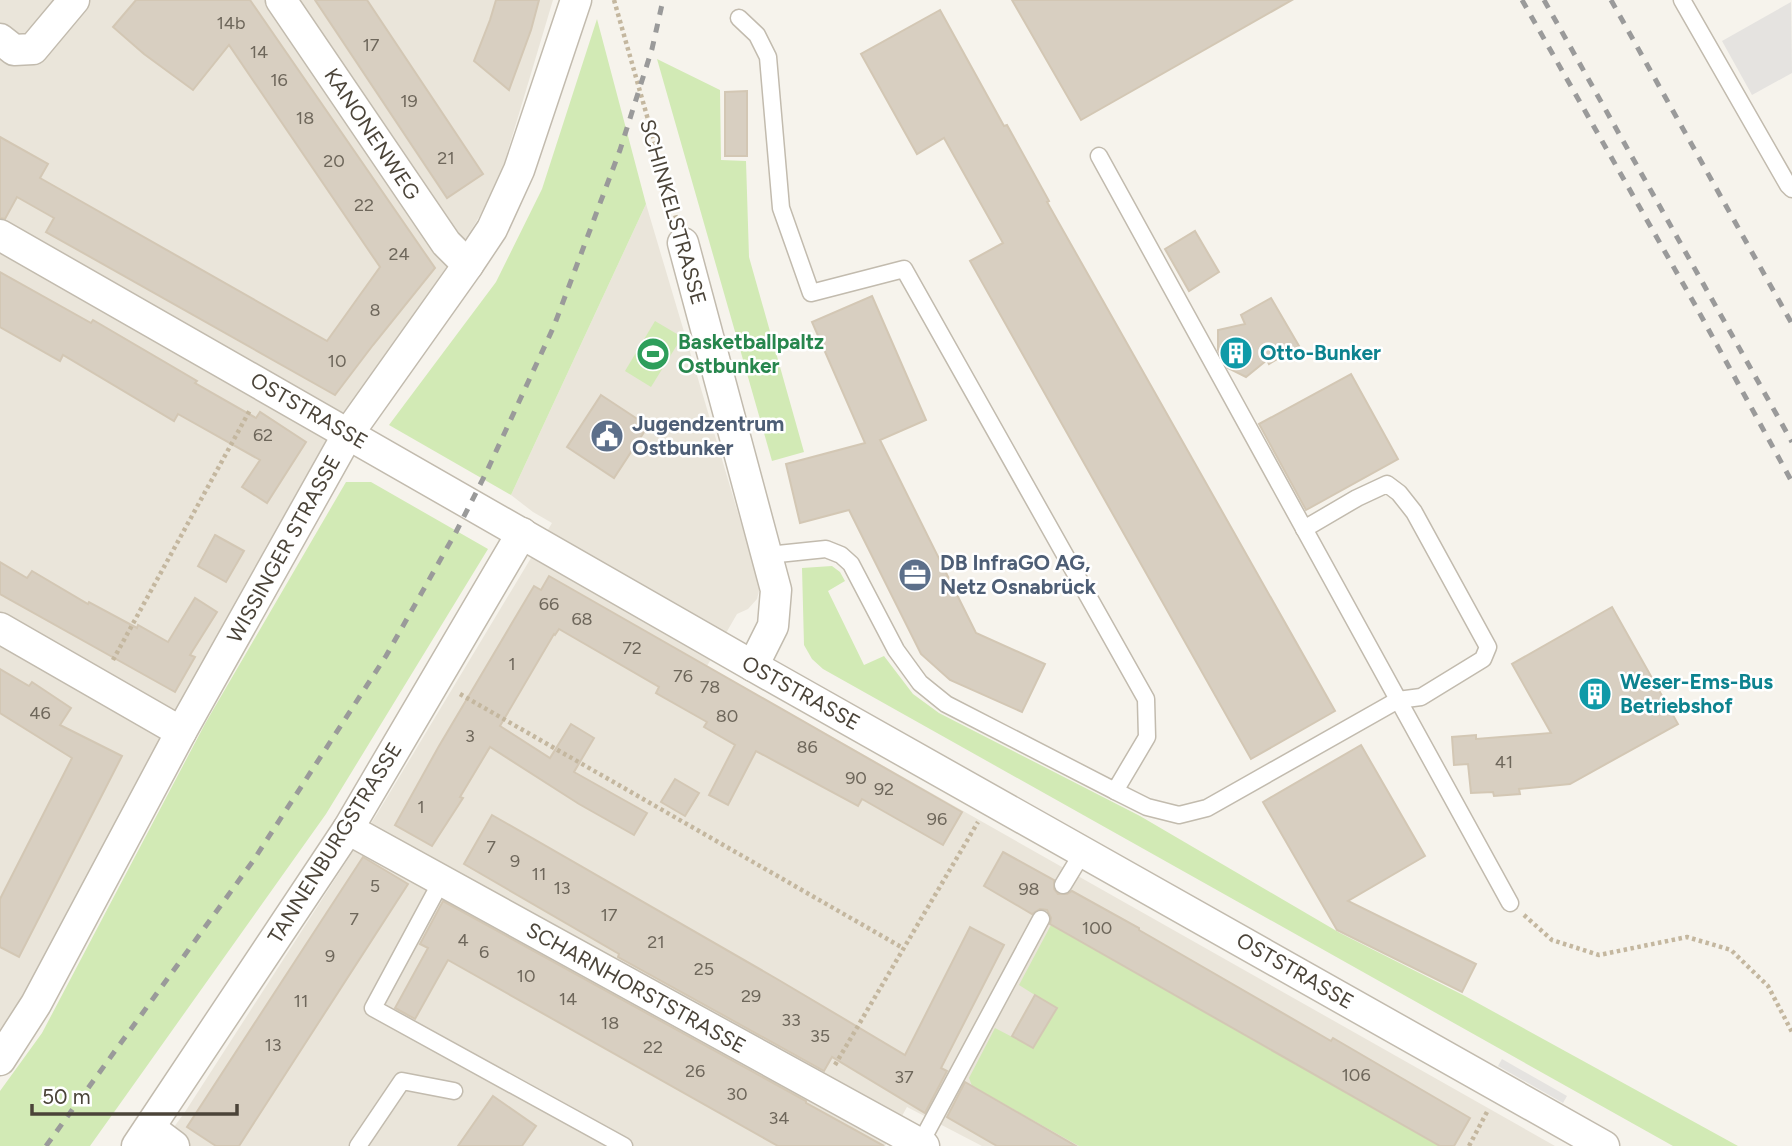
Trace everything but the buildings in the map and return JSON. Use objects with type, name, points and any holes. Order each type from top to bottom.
[{"type":"street","points":[[0,39],[14,50],[33,49],[74,0]]},
{"type":"street","name":"KANONENWEG","points":[[281,0],[446,243],[468,265]]},
{"type":"street","name":"WISSINGER STRASSE","points":[[6,1040],[36,1004],[181,732],[348,435],[492,229],[519,170],[576,0]]},
{"type":"street","name":"OSTSTRASSE","points":[[0,235],[753,666],[1500,1088],[1589,1142]]},
{"type":"street","name":"SCHINKELSTRASSE","points":[[683,243],[776,590],[773,626],[753,666]]},
{"type":"street","name":"TANNENBURGSTRASSE","points":[[144,1137],[348,829],[522,533]]},
{"type":"street","points":[[0,628],[181,732]]},
{"type":"street","name":"SCHARNHORSTSTRASSE","points":[[348,829],[922,1145]]},
{"type":"street","points":[[144,1137],[174,1146]]},
{"type":"lane","points":[[1682,0],[1792,188]]},
{"type":"lane","points":[[740,18],[757,35],[768,57],[781,208],[811,293],[904,270],[1146,699],[1147,737],[1115,791]]},
{"type":"lane","points":[[1100,156],[1510,903]]},
{"type":"lane","points":[[768,555],[826,549],[841,555],[851,564],[896,650],[920,683],[946,704],[1147,807],[1179,815],[1207,808],[1398,700],[1421,696],[1483,659],[1488,647],[1414,512],[1399,493],[1387,484],[1304,529]]},
{"type":"lane","points":[[1063,885],[1083,852]]},
{"type":"lane","points":[[442,880],[373,1008],[624,1146]]},
{"type":"lane","points":[[922,1145],[1041,919]]},
{"type":"lane","points":[[358,1146],[402,1081],[454,1091]]},
{"type":"path","name":"SCHINKELSTRASSE","points":[[614,0],[683,243]]},
{"type":"path","points":[[100,684],[264,385]]},
{"type":"path","points":[[435,680],[903,948]]},
{"type":"path","points":[[820,1090],[992,800]]},
{"type":"path","points":[[1510,903],[1552,940],[1599,954],[1687,937],[1731,950],[1768,986],[1792,1032]]},
{"type":"path","points":[[1469,1146],[1500,1088]]},
{"type":"shaded area","points":[[0,0],[553,0],[497,187],[470,232],[325,446],[16,1012],[0,1034]]},
{"type":"shaded area","points":[[1791,2],[1792,73],[1752,95],[1722,41]]},
{"type":"shaded area","points":[[646,204],[760,587],[757,599],[748,609],[737,614],[707,666],[1555,1146],[982,1146],[907,1107],[885,1146],[160,1146],[185,1112],[377,814],[552,523],[511,495]]},
{"type":"shaded area","points":[[1502,1059],[1567,1096],[1563,1103],[1498,1066]]},
{"type":"green space","points":[[597,19],[646,204],[511,495],[389,425],[496,282],[542,189]]},
{"type":"green space","points":[[657,59],[720,90],[721,160],[746,161],[749,257],[804,452],[772,461]]},
{"type":"green space","name":"Basketballpaltz Ostbunker","points":[[655,321],[682,337],[651,387],[625,371]]},
{"type":"green space","points":[[346,482],[371,482],[488,549],[326,814],[90,1146],[0,1146],[0,1091],[42,1033],[206,722]]},
{"type":"green space","points":[[832,566],[840,572],[845,581],[828,591],[864,665],[884,656],[913,694],[939,713],[1140,816],[1340,933],[1465,996],[1738,1146],[1673,1146],[823,669],[812,659],[804,645],[802,568]]},
{"type":"green space","points":[[1051,925],[1439,1146],[1079,1146],[972,1086],[969,1078],[995,1028],[1033,1048],[1057,1009],[1019,985]]},
{"type":"railway","points":[[46,1146],[253,861],[386,656],[456,532],[554,326],[620,150],[652,49],[663,0]]},
{"type":"railway","points":[[1522,0],[1792,482]]},
{"type":"railway","points":[[1544,0],[1792,442]]},
{"type":"railway","points":[[1611,0],[1792,324]]},
{"type":"place","name":"Otto-Bunker","points":[[1236,353]]},
{"type":"place","name":"Basketballpaltz Ostbunker","points":[[653,354]]},
{"type":"place","name":"Jugendzentrum Ostbunker","points":[[607,436]]},
{"type":"place","name":"DB InfraGO AG, Netz Osnabrück","points":[[915,575]]},
{"type":"place","name":"Weser-Ems-Bus Betriebshof","points":[[1595,694]]}]
